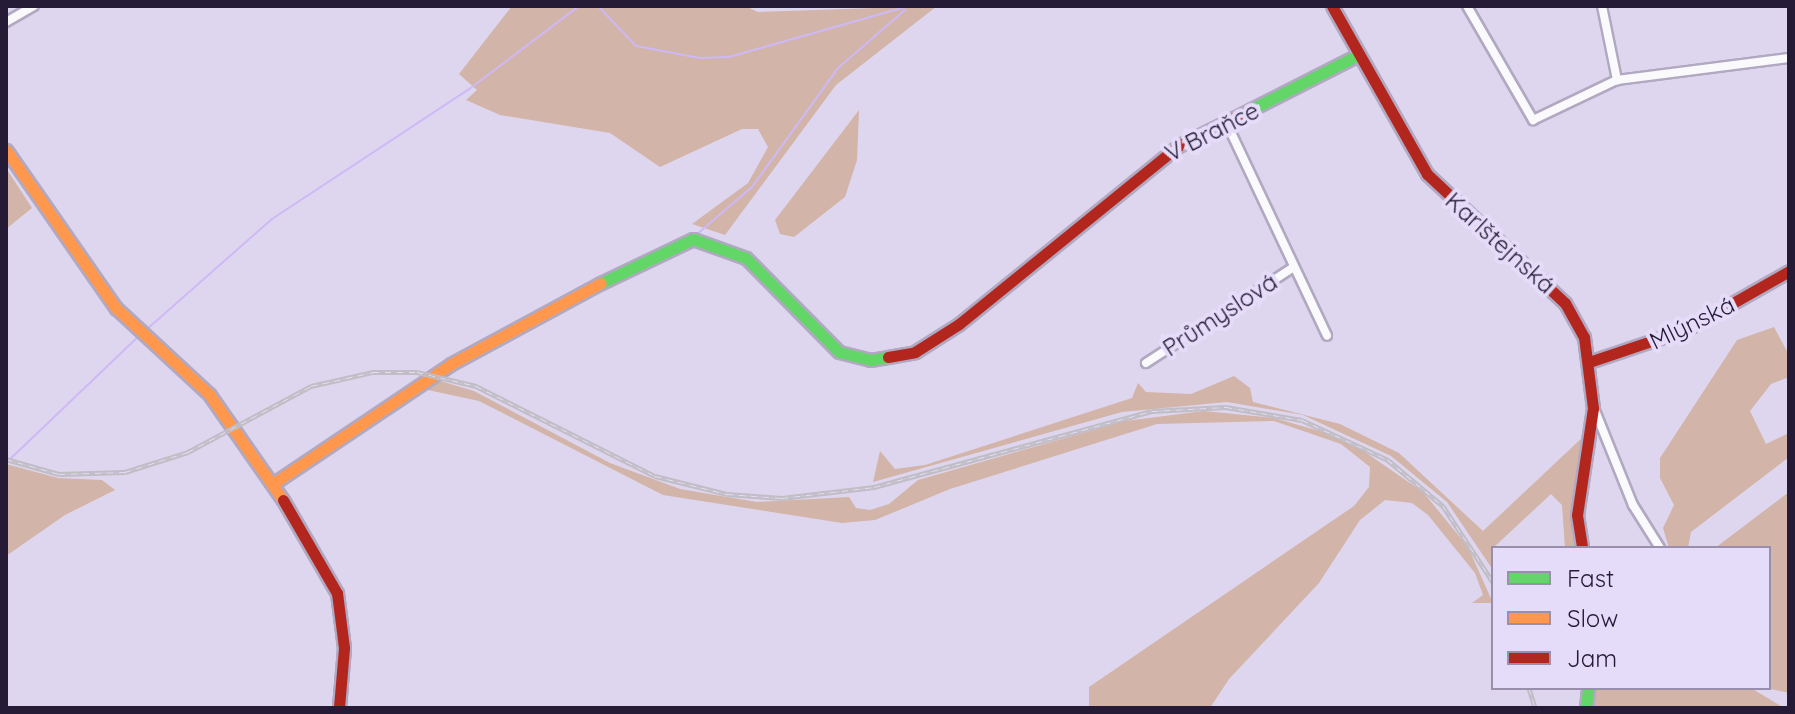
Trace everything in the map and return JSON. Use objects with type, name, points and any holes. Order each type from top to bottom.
[{"type":"street","points":[[6,22],[34,6]]},
{"type":"street","name":"Karlštejnská","points":[[1332,6],[1356,56],[1427,174],[1565,303],[1584,337],[1593,408],[1577,515],[1582,546]]},
{"type":"street","points":[[1467,6],[1533,120],[1617,80],[1789,58]]},
{"type":"street","points":[[1602,6],[1617,80]]},
{"type":"street","name":"V Braňce","points":[[274,483],[451,364],[673,245],[707,240],[746,258],[776,281],[823,340],[870,360],[930,344],[1148,166],[1356,56]]},
{"type":"street","name":"Průmyslová","points":[[1227,124],[1327,336]]},
{"type":"street","points":[[6,150],[140,336],[209,394],[274,483],[337,593],[344,648],[339,708]]},
{"type":"street","name":"Průmyslová","points":[[1146,363],[1294,267]]},
{"type":"street","name":"Mlýnská","points":[[1589,362],[1687,329],[1789,271]]},
{"type":"street","points":[[1593,408],[1633,505],[1659,546]]},
{"type":"shaded area","points":[[512,6],[745,6],[758,12],[937,6],[836,85],[725,235],[692,224],[748,183],[768,147],[758,129],[742,129],[660,167],[610,133],[500,115],[466,100],[477,90],[459,74]]},
{"type":"shaded area","points":[[859,110],[857,160],[845,197],[794,237],[780,234],[775,220]]},
{"type":"shaded area","points":[[6,168],[32,208],[6,229]]},
{"type":"shaded area","points":[[1774,327],[1789,355],[1789,377],[1771,384],[1750,411],[1766,444],[1789,433],[1789,457],[1691,532],[1688,546],[1668,546],[1663,528],[1674,505],[1660,478],[1660,458],[1737,340]]},
{"type":"shaded area","points":[[1234,376],[1250,388],[1253,402],[1340,424],[1399,453],[1483,531],[1585,435],[1572,515],[1576,546],[1565,546],[1562,505],[1551,494],[1495,546],[1491,546],[1491,567],[1447,502],[1391,456],[1303,415],[1227,402],[1122,412],[873,482],[880,451],[895,469],[925,465],[1132,398],[1138,383],[1146,392],[1191,394]]},
{"type":"shaded area","points":[[437,380],[474,391],[610,463],[680,489],[757,502],[849,497],[856,508],[870,510],[889,504],[918,480],[1125,421],[1204,411],[1274,418],[1323,432],[1362,450],[1423,492],[1468,547],[1491,603],[1472,603],[1483,595],[1475,573],[1428,515],[1412,503],[1385,500],[1360,520],[1319,583],[1229,679],[1210,708],[1089,708],[1089,687],[1354,506],[1369,487],[1370,467],[1341,444],[1274,421],[1157,424],[950,489],[875,520],[842,523],[663,495],[479,401],[428,390]]},
{"type":"shaded area","points":[[6,464],[58,478],[102,480],[115,490],[65,515],[6,556]]},
{"type":"shaded area","points":[[1789,492],[1789,693],[1771,689],[1771,546],[1718,546]]},
{"type":"shaded area","points":[[1594,690],[1754,690],[1784,708],[1592,708]]},
{"type":"waterway","points":[[146,330],[272,219],[468,90],[579,6]]},
{"type":"waterway","points":[[598,6],[636,46],[700,58],[729,57],[909,6]]},
{"type":"waterway","points":[[696,235],[752,187],[838,68],[905,10]]},
{"type":"waterway","points":[[6,463],[138,337]]},
{"type":"railway","points":[[6,459],[59,474],[125,472],[188,452],[311,386],[373,372],[417,372],[476,386],[655,476],[727,494],[782,498],[874,487],[1152,411],[1226,407],[1302,420],[1388,460],[1443,506],[1491,579]]},
{"type":"railway","points":[[1530,690],[1535,708]]},
{"type":"traffic: fast","points":[[1250,110],[1356,56]]},
{"type":"traffic: fast","points":[[601,283],[693,239],[746,258],[839,352],[870,360],[888,357]]},
{"type":"traffic: fast","points":[[1586,708],[1588,690]]},
{"type":"traffic: slow","points":[[6,150],[116,308],[209,394],[283,500]]},
{"type":"traffic: slow","points":[[274,483],[451,364],[601,283]]},
{"type":"traffic: jam","points":[[1332,6],[1427,174],[1565,303],[1584,337],[1593,408],[1577,515],[1582,546]]},
{"type":"traffic: jam","points":[[888,357],[915,352],[959,324],[1178,146],[1250,110]]},
{"type":"traffic: jam","points":[[1589,362],[1687,329],[1789,271]]},
{"type":"traffic: jam","points":[[283,500],[337,593],[344,648],[339,708]]}]
